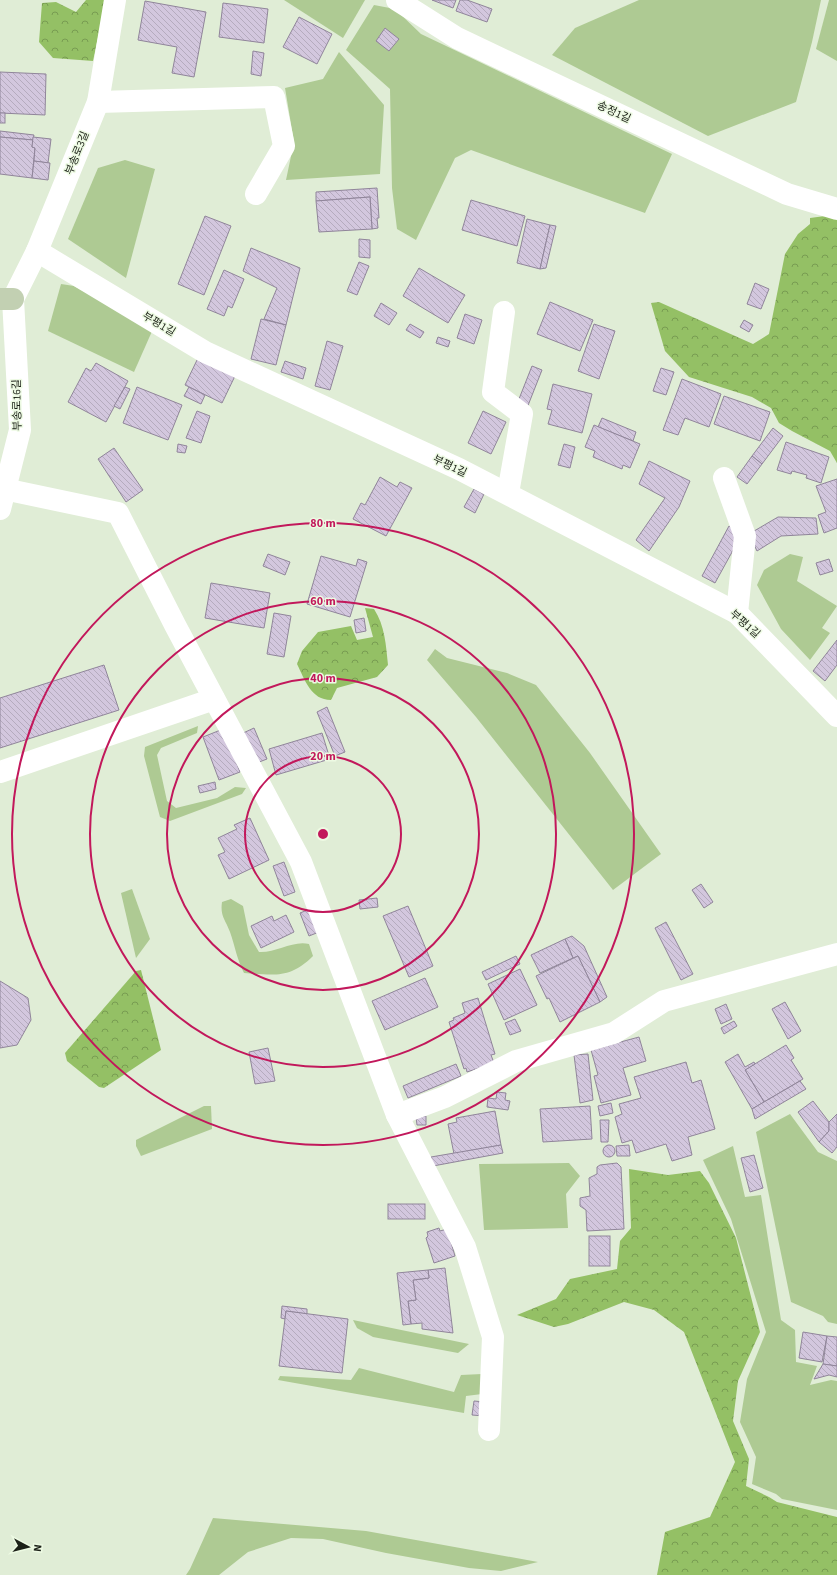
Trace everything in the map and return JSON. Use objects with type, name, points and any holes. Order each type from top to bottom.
[{"type":"street","name":"부송로3길","points":[[7,299],[37,251],[98,102],[115,0]]},
{"type":"street","name":"송정1길","points":[[397,0],[457,38],[787,194],[837,209]]},
{"type":"street","points":[[98,102],[274,97],[284,146],[256,194]]},
{"type":"street","name":"부평1길","points":[[37,251],[205,352],[508,493],[737,613],[837,716]]},
{"type":"street","name":"부송로16길","points":[[2,499],[20,430],[7,299]]},
{"type":"street","points":[[504,312],[493,392],[522,414],[508,493]]},
{"type":"street","points":[[724,478],[745,536],[737,613]]},
{"type":"street","points":[[2,499],[118,513],[214,699],[301,862],[397,1115],[465,1247],[493,1337],[489,1430]]},
{"type":"street","points":[[0,772],[214,699]]},
{"type":"street","points":[[397,1115],[445,1097],[516,1061],[614,1033],[664,1001],[837,954]]},
{"type":"green space","points":[[86,0],[106,0],[93,61],[53,58],[39,42],[42,3],[56,2],[76,12]]},
{"type":"green space","points":[[284,0],[365,0],[343,38]]},
{"type":"green space","points":[[639,0],[821,0],[812,42],[796,102],[708,136],[552,55],[575,28]]},
{"type":"green space","points":[[829,0],[837,0],[837,61],[816,49]]},
{"type":"green space","points":[[374,5],[395,9],[421,34],[672,154],[645,213],[471,150],[455,158],[416,240],[397,229],[392,188],[390,89],[346,50]]},
{"type":"green space","points":[[339,52],[384,105],[380,174],[286,180],[294,142],[285,88],[323,79]]},
{"type":"green space","points":[[125,160],[155,169],[126,278],[68,239],[98,168]]},
{"type":"green space","points":[[825,216],[837,219],[837,463],[830,451],[779,423],[771,408],[752,397],[689,377],[665,351],[651,303],[659,302],[753,344],[769,334],[785,254],[798,234],[810,224],[810,218]]},
{"type":"green space","points":[[61,284],[74,286],[153,329],[134,372],[48,331]]},
{"type":"green space","points":[[790,554],[803,557],[797,581],[837,606],[822,628],[830,633],[810,660],[781,629],[757,585],[764,570]]},
{"type":"green space","points":[[365,608],[374,609],[381,622],[387,650],[388,665],[377,677],[337,688],[331,700],[318,697],[306,682],[297,664],[302,651],[318,632],[351,626],[357,640],[373,637]]},
{"type":"green space","points":[[435,649],[447,658],[507,673],[536,685],[590,753],[661,854],[613,890],[476,717],[427,660]]},
{"type":"green space","points":[[198,726],[197,733],[161,748],[157,755],[167,801],[176,808],[217,798],[235,787],[246,788],[242,794],[170,821],[160,817],[144,756],[145,747]]},
{"type":"green space","points":[[132,889],[150,939],[136,958],[121,893]]},
{"type":"green space","points":[[231,899],[243,906],[249,935],[259,952],[272,951],[303,943],[309,944],[313,956],[297,969],[282,974],[273,975],[244,973],[230,932],[223,917],[222,902]]},
{"type":"green space","points":[[141,970],[161,1050],[104,1088],[99,1087],[67,1061],[65,1053],[136,971]]},
{"type":"green space","points":[[204,1106],[211,1106],[212,1129],[141,1156],[136,1146],[136,1140]]},
{"type":"green space","points":[[790,1114],[818,1152],[837,1161],[837,1324],[828,1322],[823,1316],[791,1302],[756,1132]]},
{"type":"green space","points":[[733,1146],[745,1197],[761,1195],[781,1320],[795,1330],[796,1362],[817,1366],[810,1385],[831,1380],[837,1381],[837,1510],[782,1499],[776,1494],[752,1484],[756,1457],[740,1422],[747,1379],[766,1332],[731,1219],[703,1160]]},
{"type":"green space","points":[[569,1163],[580,1176],[566,1194],[568,1228],[484,1230],[479,1164]]},
{"type":"green space","points":[[629,1169],[668,1175],[700,1171],[709,1183],[736,1238],[760,1332],[738,1381],[733,1421],[749,1459],[746,1486],[777,1502],[837,1517],[837,1575],[657,1575],[665,1532],[710,1517],[735,1462],[684,1332],[654,1310],[624,1302],[568,1324],[554,1327],[517,1315],[556,1299],[570,1279],[617,1269],[620,1241],[631,1228]]},
{"type":"green space","points":[[353,1320],[469,1344],[458,1353],[373,1337],[357,1328]]},
{"type":"green space","points":[[359,1368],[454,1392],[461,1375],[482,1374],[482,1394],[466,1396],[464,1413],[278,1380],[280,1376],[351,1380]]},
{"type":"green space","points":[[213,1518],[366,1531],[538,1562],[501,1571],[469,1568],[386,1553],[323,1539],[291,1538],[248,1552],[219,1575],[186,1575]]},
{"type":"building","points":[[432,0],[456,0],[453,8]]},
{"type":"building","points":[[460,0],[467,0],[492,9],[487,22],[456,11]]},
{"type":"building","points":[[145,1],[206,12],[194,77],[172,73],[177,47],[138,40]]},
{"type":"building","points":[[223,3],[268,9],[264,43],[219,37]]},
{"type":"building","points":[[299,17],[332,34],[317,64],[283,47]]},
{"type":"building","points":[[385,28],[399,39],[389,51],[376,41]]},
{"type":"building","points":[[253,51],[264,53],[261,76],[251,74]]},
{"type":"building","points":[[0,72],[46,74],[45,115],[0,113]]},
{"type":"building","points":[[0,113],[5,113],[5,123],[0,123]]},
{"type":"building","points":[[0,131],[34,135],[33,140],[0,137]]},
{"type":"building","points":[[0,137],[33,140],[32,147],[35,148],[32,178],[0,174]]},
{"type":"building","points":[[33,137],[51,139],[48,163],[34,161],[35,148],[32,147]]},
{"type":"building","points":[[34,161],[50,163],[48,180],[32,178]]},
{"type":"building","points":[[377,188],[379,218],[377,218],[378,228],[372,229],[370,197],[316,201],[316,192]]},
{"type":"building","points":[[370,197],[372,229],[319,232],[316,201]]},
{"type":"building","points":[[471,200],[525,216],[517,246],[462,230]]},
{"type":"building","points":[[205,216],[231,226],[204,295],[178,284]]},
{"type":"building","points":[[527,219],[550,225],[540,269],[517,263]]},
{"type":"building","points":[[550,225],[556,226],[546,268],[540,269]]},
{"type":"building","points":[[359,239],[370,240],[370,258],[359,257]]},
{"type":"building","points":[[251,248],[300,268],[286,325],[264,319],[277,288],[243,271]]},
{"type":"building","points":[[359,262],[369,266],[357,295],[347,291]]},
{"type":"building","points":[[419,268],[465,295],[448,323],[403,296]]},
{"type":"building","points":[[224,270],[244,279],[232,308],[228,306],[224,316],[207,309]]},
{"type":"building","points":[[755,283],[769,289],[761,309],[747,304]]},
{"type":"building","points":[[550,302],[593,320],[580,351],[537,334]]},
{"type":"building","points":[[381,303],[397,313],[389,325],[374,316]]},
{"type":"building","points":[[465,314],[482,320],[474,344],[457,338]]},
{"type":"building","points":[[261,319],[286,325],[276,365],[251,359]]},
{"type":"building","points":[[744,320],[753,325],[749,332],[740,327]]},
{"type":"building","points":[[410,324],[424,332],[420,338],[406,330]]},
{"type":"building","points":[[594,324],[615,331],[599,379],[578,371]]},
{"type":"building","points":[[438,337],[450,341],[448,347],[436,343]]},
{"type":"building","points":[[327,341],[343,346],[330,390],[315,386]]},
{"type":"building","points":[[198,358],[235,376],[222,403],[185,385]]},
{"type":"building","points":[[285,361],[306,368],[303,379],[281,372]]},
{"type":"building","points":[[96,363],[128,381],[106,422],[68,402],[86,368],[91,371]]},
{"type":"building","points":[[532,366],[542,370],[527,408],[517,404]]},
{"type":"building","points":[[661,368],[674,372],[666,395],[653,391]]},
{"type":"building","points":[[682,379],[721,394],[709,427],[685,418],[678,435],[663,430]]},
{"type":"building","points":[[553,384],[592,394],[582,433],[548,424],[552,410],[547,409]]},
{"type":"building","points":[[125,387],[130,389],[120,409],[114,406]]},
{"type":"building","points":[[137,387],[182,405],[168,440],[123,423]]},
{"type":"building","points":[[189,387],[205,395],[201,404],[184,396]]},
{"type":"building","points":[[724,396],[770,412],[760,441],[714,424]]},
{"type":"building","points":[[197,411],[210,416],[201,443],[186,438]]},
{"type":"building","points":[[483,411],[506,422],[491,454],[468,443]]},
{"type":"building","points":[[602,418],[636,432],[633,441],[598,427]]},
{"type":"building","points":[[594,425],[640,444],[630,468],[623,465],[622,469],[593,457],[595,451],[585,447]]},
{"type":"building","points":[[773,428],[783,436],[762,464],[752,456]]},
{"type":"building","points":[[786,442],[829,457],[821,483],[806,478],[807,475],[792,471],[791,474],[777,470]]},
{"type":"building","points":[[178,444],[187,446],[185,453],[177,452]]},
{"type":"building","points":[[564,444],[575,447],[570,468],[558,465]]},
{"type":"building","points":[[114,448],[143,490],[126,502],[98,459]]},
{"type":"building","points":[[752,456],[762,464],[747,484],[737,477]]},
{"type":"building","points":[[649,461],[690,481],[679,507],[649,551],[636,540],[665,498],[639,484]]},
{"type":"building","points":[[380,477],[397,487],[400,482],[412,488],[386,536],[353,519],[361,503],[365,505]]},
{"type":"building","points":[[837,479],[837,528],[824,533],[818,515],[826,512],[816,486]]},
{"type":"building","points":[[474,489],[484,494],[475,513],[464,507]]},
{"type":"building","points":[[778,517],[816,518],[818,534],[781,536],[757,551],[749,534]]},
{"type":"building","points":[[729,526],[732,528],[737,543],[715,583],[702,576]]},
{"type":"building","points":[[268,554],[290,562],[285,575],[263,566]]},
{"type":"building","points":[[321,556],[356,566],[358,559],[367,562],[350,617],[307,604]]},
{"type":"building","points":[[829,559],[833,571],[820,575],[816,563]]},
{"type":"building","points":[[211,583],[270,593],[264,628],[205,618]]},
{"type":"building","points":[[274,613],[291,616],[284,657],[267,654]]},
{"type":"building","points":[[364,618],[366,631],[356,633],[354,620]]},
{"type":"building","points":[[837,640],[837,665],[825,681],[813,671]]},
{"type":"building","points":[[104,665],[119,710],[0,748],[0,698]]},
{"type":"building","points":[[327,707],[345,752],[335,756],[317,712]]},
{"type":"building","points":[[254,728],[267,759],[254,764],[241,734]]},
{"type":"building","points":[[223,729],[240,772],[219,780],[203,737]]},
{"type":"building","points":[[322,733],[330,759],[276,775],[269,749]]},
{"type":"building","points":[[215,782],[216,789],[200,793],[198,786]]},
{"type":"building","points":[[250,818],[269,860],[229,879],[218,855],[225,852],[218,838],[237,829],[234,825]]},
{"type":"building","points":[[284,862],[295,892],[284,896],[273,866]]},
{"type":"building","points":[[701,884],[713,902],[704,908],[692,890]]},
{"type":"building","points":[[377,898],[378,907],[360,909],[359,900]]},
{"type":"building","points":[[408,906],[433,966],[409,977],[383,916]]},
{"type":"building","points":[[310,909],[319,932],[309,936],[300,913]]},
{"type":"building","points":[[286,915],[294,932],[261,948],[251,926],[272,916],[274,921]]},
{"type":"building","points":[[666,922],[693,974],[681,980],[655,928]]},
{"type":"building","points":[[572,936],[584,946],[607,997],[600,1002],[578,956],[573,958],[565,939]]},
{"type":"building","points":[[565,939],[573,958],[540,973],[531,955]]},
{"type":"building","points":[[516,956],[520,964],[486,980],[482,972]]},
{"type":"building","points":[[578,956],[600,1002],[560,1022],[549,998],[547,999],[536,976]]},
{"type":"building","points":[[520,969],[537,1005],[504,1020],[488,984]]},
{"type":"building","points":[[425,978],[438,1007],[385,1030],[372,1001]]},
{"type":"building","points":[[0,981],[28,998],[31,1020],[17,1045],[0,1048]]},
{"type":"building","points":[[478,998],[495,1054],[491,1055],[494,1063],[467,1072],[466,1068],[464,1069],[449,1022],[454,1020],[453,1018],[465,1013],[462,1003]]},
{"type":"building","points":[[785,1002],[801,1031],[788,1039],[772,1009]]},
{"type":"building","points":[[726,1004],[732,1019],[721,1024],[715,1009]]},
{"type":"building","points":[[515,1019],[521,1031],[510,1035],[505,1023]]},
{"type":"building","points":[[734,1021],[737,1026],[724,1034],[721,1028]]},
{"type":"building","points":[[639,1037],[646,1061],[623,1068],[631,1095],[601,1103],[594,1076],[598,1075],[591,1050]]},
{"type":"building","points":[[786,1045],[794,1058],[791,1060],[803,1079],[764,1102],[745,1070]]},
{"type":"building","points":[[268,1048],[275,1081],[255,1084],[249,1052]]},
{"type":"building","points":[[588,1054],[593,1100],[580,1103],[574,1055]]},
{"type":"building","points":[[738,1054],[745,1067],[754,1062],[755,1064],[745,1070],[764,1102],[752,1109],[725,1062]]},
{"type":"building","points":[[686,1062],[692,1083],[701,1080],[715,1129],[688,1137],[692,1155],[672,1161],[666,1144],[636,1153],[632,1140],[622,1143],[615,1117],[622,1114],[619,1104],[641,1098],[634,1077]]},
{"type":"building","points":[[456,1064],[461,1076],[408,1098],[403,1086]]},
{"type":"building","points":[[800,1081],[806,1089],[755,1119],[752,1109]]},
{"type":"building","points":[[497,1092],[506,1093],[505,1100],[510,1101],[508,1110],[487,1107],[488,1098],[496,1099]]},
{"type":"building","points":[[813,1101],[829,1122],[829,1131],[819,1142],[798,1112]]},
{"type":"building","points":[[611,1103],[613,1113],[600,1116],[598,1106]]},
{"type":"building","points":[[590,1106],[592,1139],[543,1142],[540,1109]]},
{"type":"building","points":[[495,1111],[501,1145],[454,1154],[448,1124],[457,1122],[456,1118]]},
{"type":"building","points":[[837,1114],[837,1147],[832,1153],[819,1142],[829,1131],[829,1122]]},
{"type":"building","points":[[426,1116],[426,1125],[417,1125],[416,1117]]},
{"type":"building","points":[[600,1120],[609,1120],[608,1142],[601,1142]]},
{"type":"building","points":[[501,1145],[503,1153],[433,1166],[431,1157]]},
{"type":"building","points":[[609,1145],[613,1147],[615,1151],[613,1155],[609,1157],[605,1155],[603,1151],[605,1147]]},
{"type":"building","points":[[629,1145],[630,1156],[617,1156],[616,1146]]},
{"type":"building","points":[[754,1155],[763,1188],[750,1192],[741,1158]]},
{"type":"building","points":[[617,1163],[621,1167],[624,1229],[587,1231],[586,1210],[580,1206],[580,1198],[590,1196],[589,1178],[597,1174],[597,1167],[600,1165]]},
{"type":"building","points":[[388,1204],[425,1204],[425,1219],[388,1219]]},
{"type":"building","points":[[439,1228],[440,1231],[447,1229],[455,1256],[434,1263],[426,1238],[428,1236],[427,1232]]},
{"type":"building","points":[[589,1236],[610,1236],[610,1266],[589,1266]]},
{"type":"building","points":[[445,1268],[453,1333],[422,1329],[422,1323],[411,1324],[408,1301],[416,1300],[413,1280],[429,1278],[428,1270]]},
{"type":"building","points":[[428,1270],[429,1278],[413,1280],[416,1300],[408,1301],[411,1324],[403,1325],[397,1273]]},
{"type":"building","points":[[282,1306],[307,1309],[307,1314],[286,1311],[285,1319],[281,1318]]},
{"type":"building","points":[[286,1311],[348,1319],[342,1373],[279,1366]]},
{"type":"building","points":[[803,1332],[827,1336],[822,1362],[799,1358]]},
{"type":"building","points":[[827,1336],[837,1337],[837,1366],[823,1364]]},
{"type":"building","points":[[823,1364],[837,1366],[837,1377],[829,1375],[814,1379]]},
{"type":"building","points":[[474,1401],[485,1402],[484,1416],[472,1415]]}]
